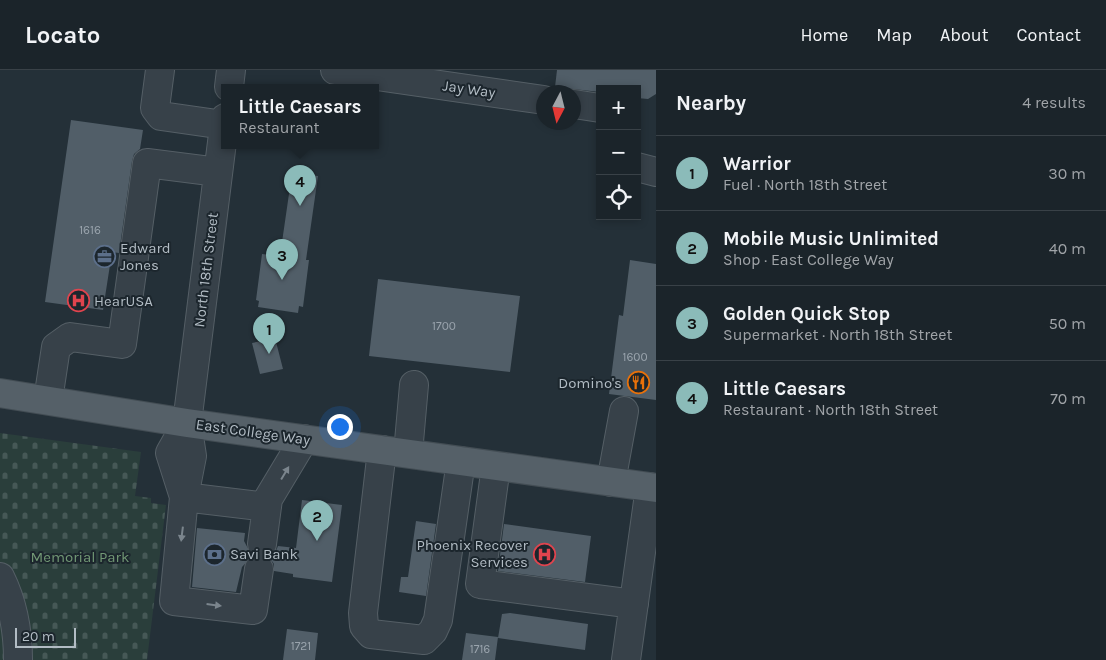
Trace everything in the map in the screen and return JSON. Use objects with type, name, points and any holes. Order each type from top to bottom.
[{"type":"main road","name":"East College Way","points":[[0,393],[187,423],[653,488]]},
{"type":"street","points":[[160,70],[155,108],[161,116],[221,121]]},
{"type":"street","points":[[229,84],[231,70]]},
{"type":"street","name":"Jay Way","points":[[335,70],[536,99]]},
{"type":"street","points":[[581,105],[596,107]]},
{"type":"street","name":"North 18th Street","points":[[187,423],[221,149]]},
{"type":"street","points":[[48,400],[56,347],[70,337],[122,344],[147,163],[218,172]]},
{"type":"street","points":[[641,169],[656,172]]},
{"type":"street","points":[[414,385],[395,452],[362,613],[364,626],[371,634],[424,640],[433,631],[438,620],[461,461]]},
{"type":"street","points":[[611,482],[624,411]]},
{"type":"street","points":[[187,423],[170,452],[184,498],[174,600],[253,610],[268,499],[304,439]]},
{"type":"street","points":[[496,466],[480,584],[634,604]]},
{"type":"street","points":[[626,660],[653,488]]},
{"type":"street","points":[[184,498],[267,507]]},
{"type":"street","points":[[0,577],[9,595],[18,639],[18,660]]},
{"type":"green space","name":"Memorial Park","points":[[0,433],[141,452],[135,496],[151,498],[151,503],[166,505],[147,660],[0,660]]},
{"type":"building","points":[[557,70],[656,70],[656,94],[648,99],[641,98],[641,85],[596,85],[596,92],[581,90],[581,85],[555,85]]},
{"type":"building","points":[[71,120],[143,130],[140,149],[134,154],[132,161],[119,253],[112,252],[103,310],[45,302]]},
{"type":"building","points":[[292,173],[318,176],[306,260],[309,260],[303,307],[299,306],[298,313],[258,307],[259,301],[256,300],[262,254],[280,256]]},
{"type":"building","points":[[630,260],[656,264],[656,400],[609,394],[619,315],[623,316]]},
{"type":"building","points":[[378,279],[520,296],[510,372],[369,356]]},
{"type":"building","points":[[275,338],[283,369],[260,374],[252,343]]},
{"type":"building","points":[[302,500],[342,505],[332,582],[293,577],[293,574],[274,571],[274,564],[269,557],[275,553],[278,546],[296,548]]},
{"type":"building","points":[[416,521],[436,524],[426,596],[399,592],[401,577],[408,577]]},
{"type":"building","name":"Phoenix Recover Services","points":[[504,524],[591,536],[585,582],[498,571]]},
{"type":"building","name":"Savi Bank","points":[[197,528],[245,533],[244,541],[252,556],[242,567],[236,592],[192,587]]},
{"type":"building","points":[[510,613],[588,624],[585,650],[498,638],[502,614]]},
{"type":"building","points":[[287,629],[318,633],[315,660],[283,660]]},
{"type":"building","points":[[466,633],[498,637],[495,660],[462,660]]},
{"type":"place","name":"Little Caesars","points":[[300,206]]},
{"type":"place","name":"Edward Jones","points":[[104,257]]},
{"type":"place","name":"Golden Quick Stop","points":[[282,280]]},
{"type":"place","name":"HearUSA","points":[[78,301]]},
{"type":"place","name":"Warrior","points":[[269,354]]},
{"type":"place","name":"Domino's","points":[[638,383]]},
{"type":"place","name":"Mobile Music Unlimited","points":[[317,541]]},
{"type":"place","name":"Savi Bank","points":[[214,554]]},
{"type":"place","name":"Phoenix Recover Services","points":[[544,554]]}]
